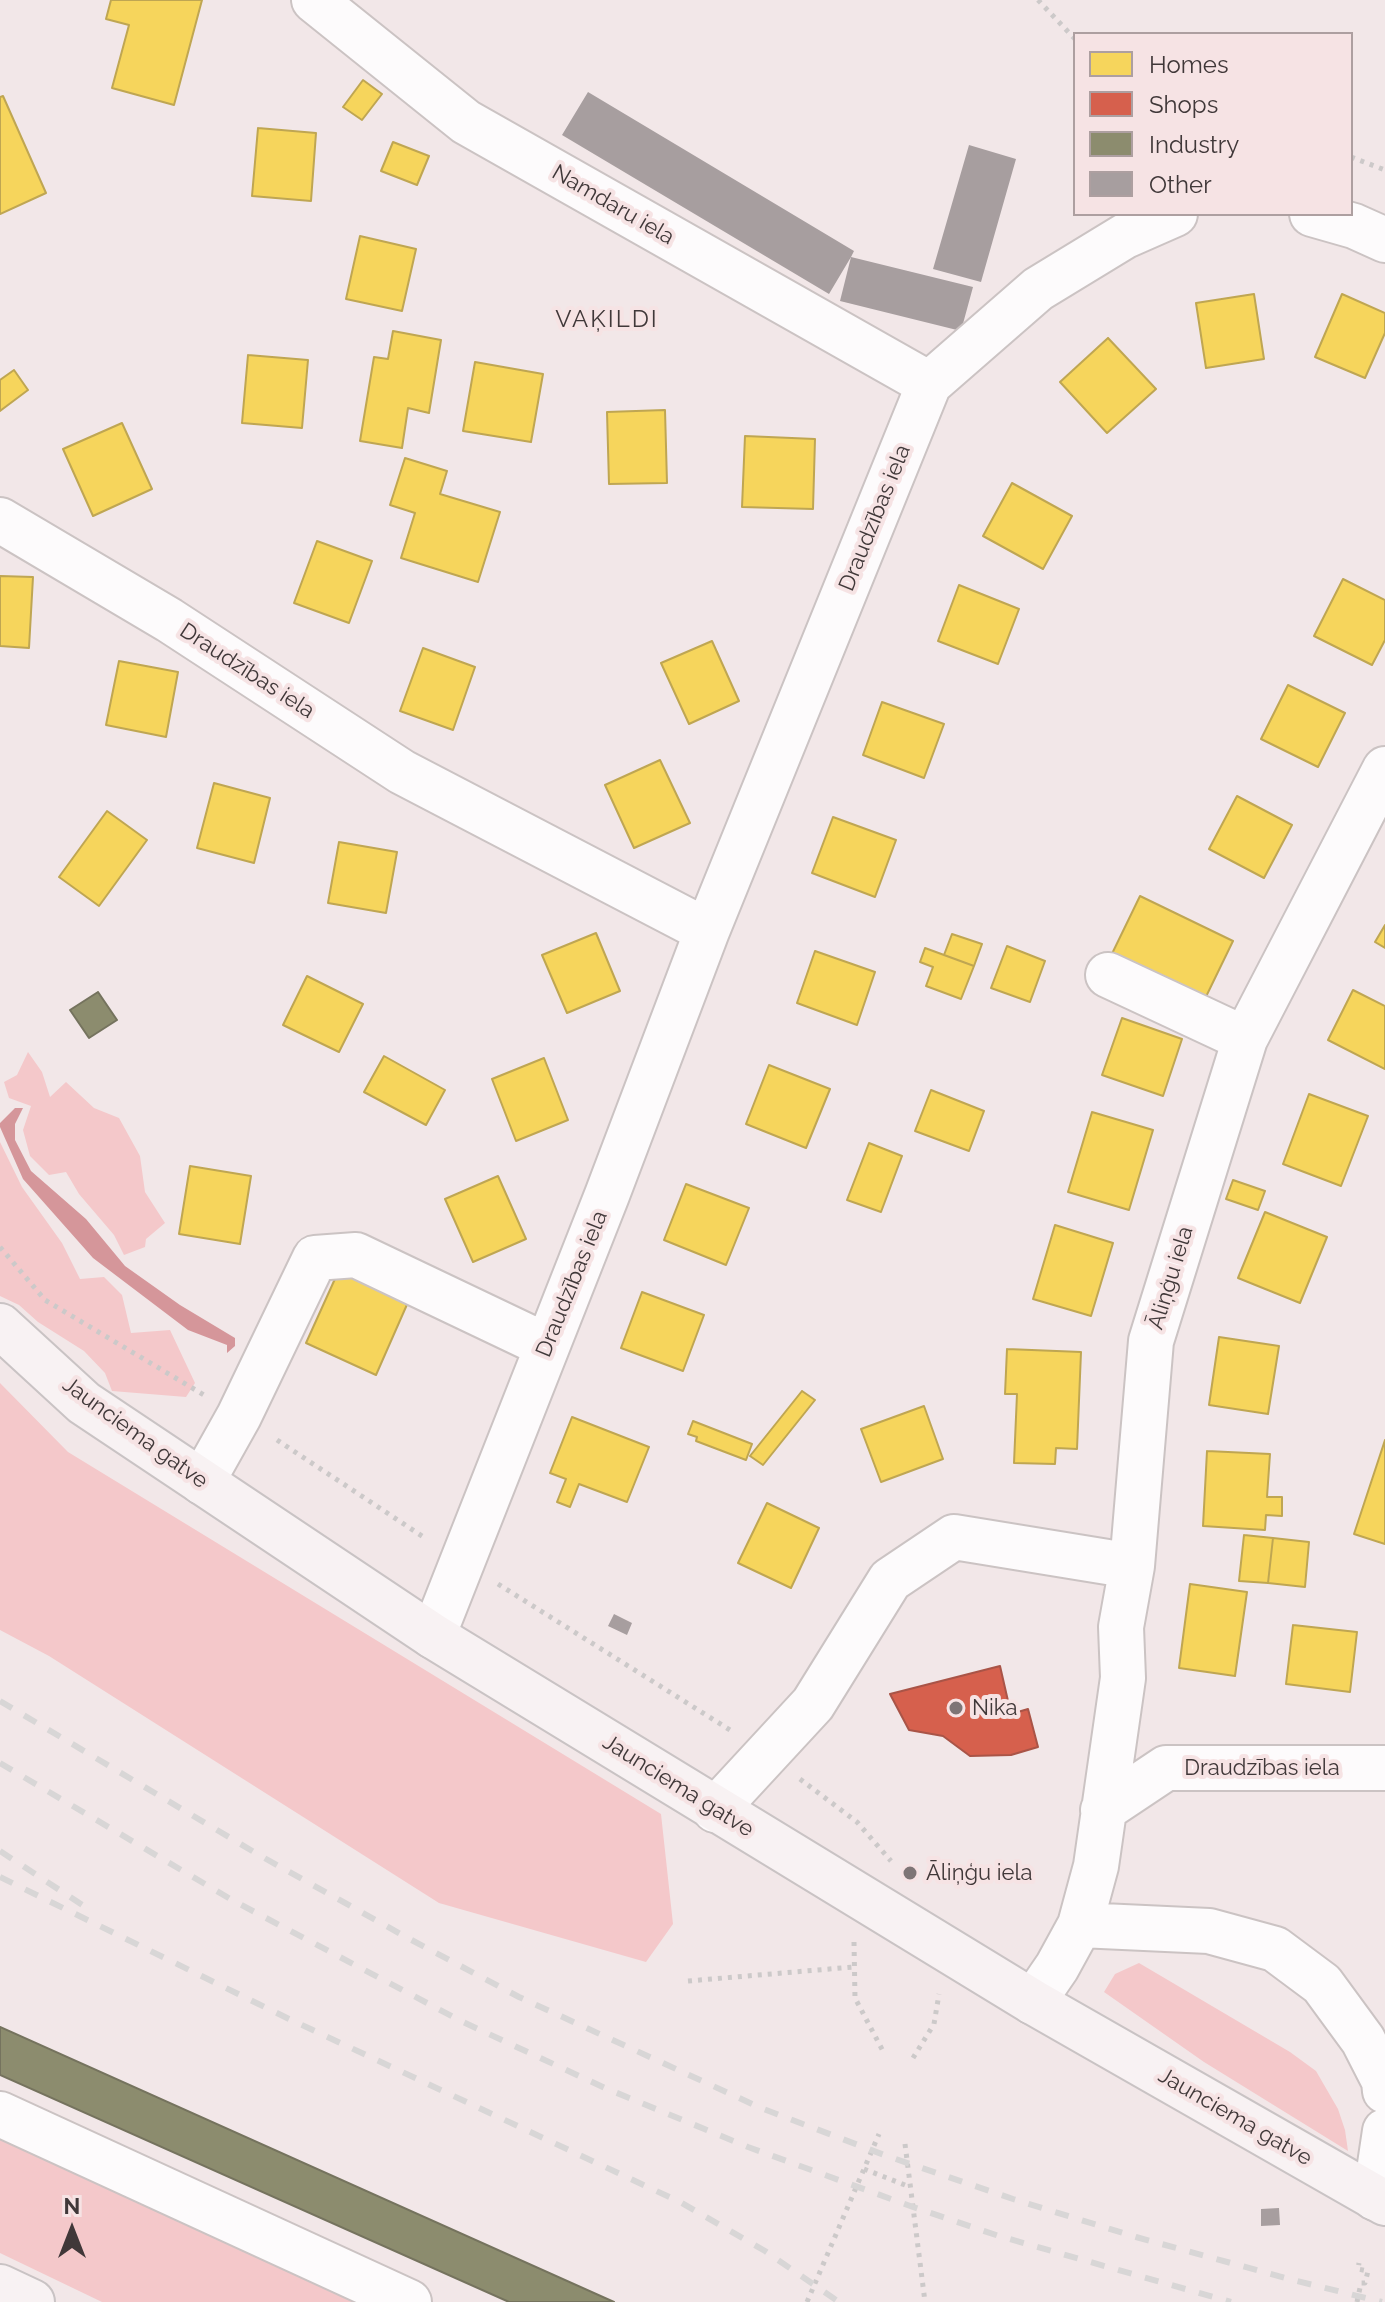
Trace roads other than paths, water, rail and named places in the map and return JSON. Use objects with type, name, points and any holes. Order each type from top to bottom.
[{"type":"main road","name":"Jaunciema gatve","points":[[0,1326],[84,1403],[433,1636],[1033,2002],[1380,2200]]},
{"type":"main road","points":[[0,2287],[32,2302]]},
{"type":"street","name":"Namdaru iela","points":[[314,0],[466,122],[929,384]]},
{"type":"street","name":"Draudzības iela","points":[[433,1636],[707,931],[929,384],[1038,289],[1125,236],[1170,216]]},
{"type":"street","points":[[1319,216],[1354,226],[1385,240]]},
{"type":"street","name":"Draudzības iela","points":[[0,520],[169,620],[402,772],[707,931]]},
{"type":"street","name":"Āliņģu iela","points":[[1033,2002],[1080,1925],[1096,1866],[1123,1678],[1121,1627],[1132,1566],[1151,1341],[1245,1039],[1385,769]]},
{"type":"street","points":[[1108,975],[1245,1039]]},
{"type":"street","points":[[202,1482],[239,1416],[315,1258],[356,1255],[547,1346]]},
{"type":"street","points":[[715,1810],[813,1704],[890,1580],[954,1537],[1132,1566]]},
{"type":"street","name":"Draudzības iela","points":[[1103,1810],[1166,1768],[1385,1768]]},
{"type":"street","points":[[1080,1925],[1209,1931],[1275,1949],[1322,1984],[1363,2040],[1384,2081],[1385,2091]]},
{"type":"street","points":[[0,2114],[409,2302]]},
{"type":"street","points":[[1380,2200],[1385,2131]]},
{"type":"railway","points":[[0,1701],[259,1855],[406,1937],[519,1997],[761,2108],[1013,2199],[1136,2237],[1382,2302]]},
{"type":"railway","points":[[0,1763],[232,1900],[463,2022],[605,2088],[748,2147],[913,2207],[999,2236],[1231,2302]]},
{"type":"railway","points":[[0,1851],[90,1910]]},
{"type":"railway","points":[[0,1877],[287,2018],[682,2203],[765,2251],[839,2302]]},
{"type":"place","name":"Nika","points":[[956,1708]]},
{"type":"place","name":"Āliņģu iela","points":[[910,1873]]},
{"type":"district","name":"VAĶILDI","points":[[607,320]]}]
